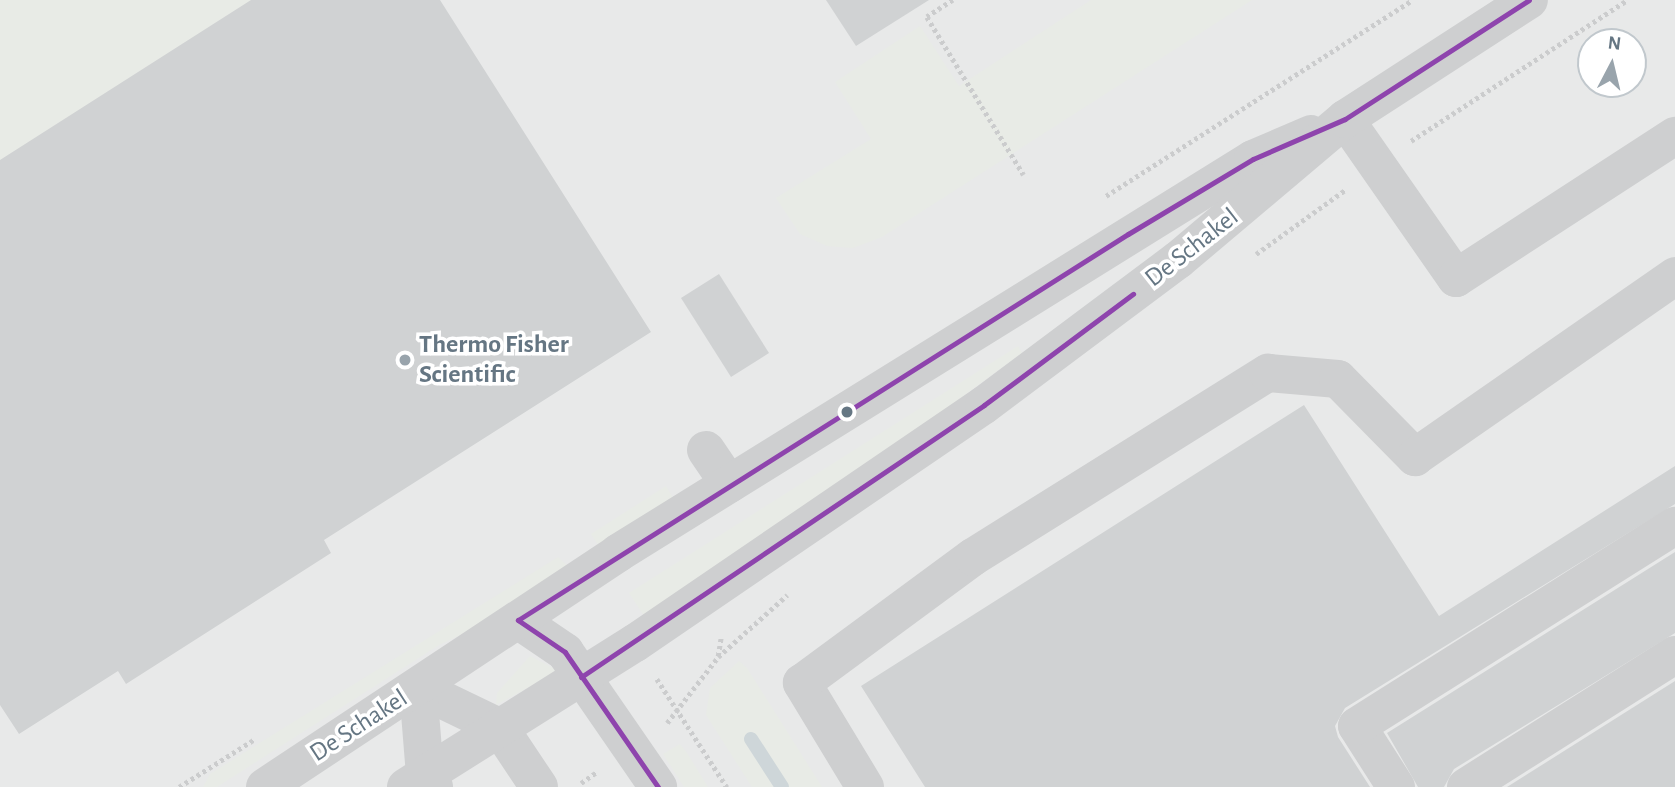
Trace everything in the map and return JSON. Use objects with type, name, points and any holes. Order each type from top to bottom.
[{"type":"street","name":"De Schakel","points":[[422,783],[499,727],[581,677],[984,405],[1178,260],[1345,119],[1530,0]]},
{"type":"street","name":"De Schakel","points":[[265,787],[729,484],[1252,159],[1345,119]]},
{"type":"street","points":[[1345,119],[1455,278],[1675,136]]},
{"type":"street","points":[[865,787],[803,683],[973,557],[1268,373],[1338,379],[1415,457],[1675,276]]},
{"type":"street","points":[[706,450],[729,484]]},
{"type":"street","points":[[1396,787],[1357,726],[1675,526]]},
{"type":"street","points":[[518,620],[565,652],[658,787]]},
{"type":"street","points":[[1466,787],[1675,655]]},
{"type":"street","name":"De Schakel","points":[[418,688],[499,727]]},
{"type":"street","name":"De Schakel","points":[[418,688],[422,783]]},
{"type":"street","points":[[499,727],[538,787]]},
{"type":"path","points":[[953,0],[927,17],[1024,175]]},
{"type":"path","points":[[1192,141],[1412,0]]},
{"type":"path","points":[[630,750],[659,732],[718,657]]},
{"type":"path","points":[[179,787],[190,784]]},
{"type":"shaded area","points":[[0,0],[1675,0],[1675,787],[0,787]]},
{"type":"shaded area","points":[[0,0],[257,0],[0,166]]},
{"type":"shaded area","points":[[1091,0],[1252,0],[882,237],[853,248],[827,246],[800,234],[776,198],[871,139],[835,82],[920,26],[959,86]]},
{"type":"shaded area","points":[[1018,346],[1022,353],[836,489],[645,617],[629,593]]},
{"type":"shaded area","points":[[666,486],[677,505],[603,552],[591,534]]},
{"type":"shaded area","points":[[558,557],[573,571],[498,617],[439,645],[217,787],[203,787],[210,774]]},
{"type":"shaded area","points":[[530,656],[559,671],[496,705],[497,693]]},
{"type":"shaded area","points":[[739,661],[747,668],[822,787],[752,787],[706,715],[710,688]]},
{"type":"shaded area","points":[[680,744],[708,787],[684,787],[663,754]]},
{"type":"building","points":[[251,0],[440,0],[651,332],[324,540],[331,553],[126,684],[118,671],[19,734],[0,705],[0,160]]},
{"type":"building","points":[[826,0],[929,0],[856,46]]},
{"type":"building","points":[[719,274],[769,353],[731,377],[681,298]]},
{"type":"building","points":[[1304,405],[1439,616],[1675,466],[1675,504],[1345,708],[1335,726],[1338,737],[1370,787],[925,787],[861,686]]},
{"type":"building","points":[[1675,552],[1675,633],[1454,769],[1444,787],[1418,787],[1387,733]]},
{"type":"building","points":[[1675,681],[1675,787],[1507,787]]},
{"type":"waterway","points":[[751,739],[782,787]]},
{"type":"transit line","points":[[658,787],[565,652],[518,620],[1128,234],[1253,159],[1345,119],[1529,0]]},
{"type":"transit line","points":[[581,677],[984,405],[1133,294]]},
{"type":"place","name":"Thermo Fisher Scientific","points":[[405,360]]}]
